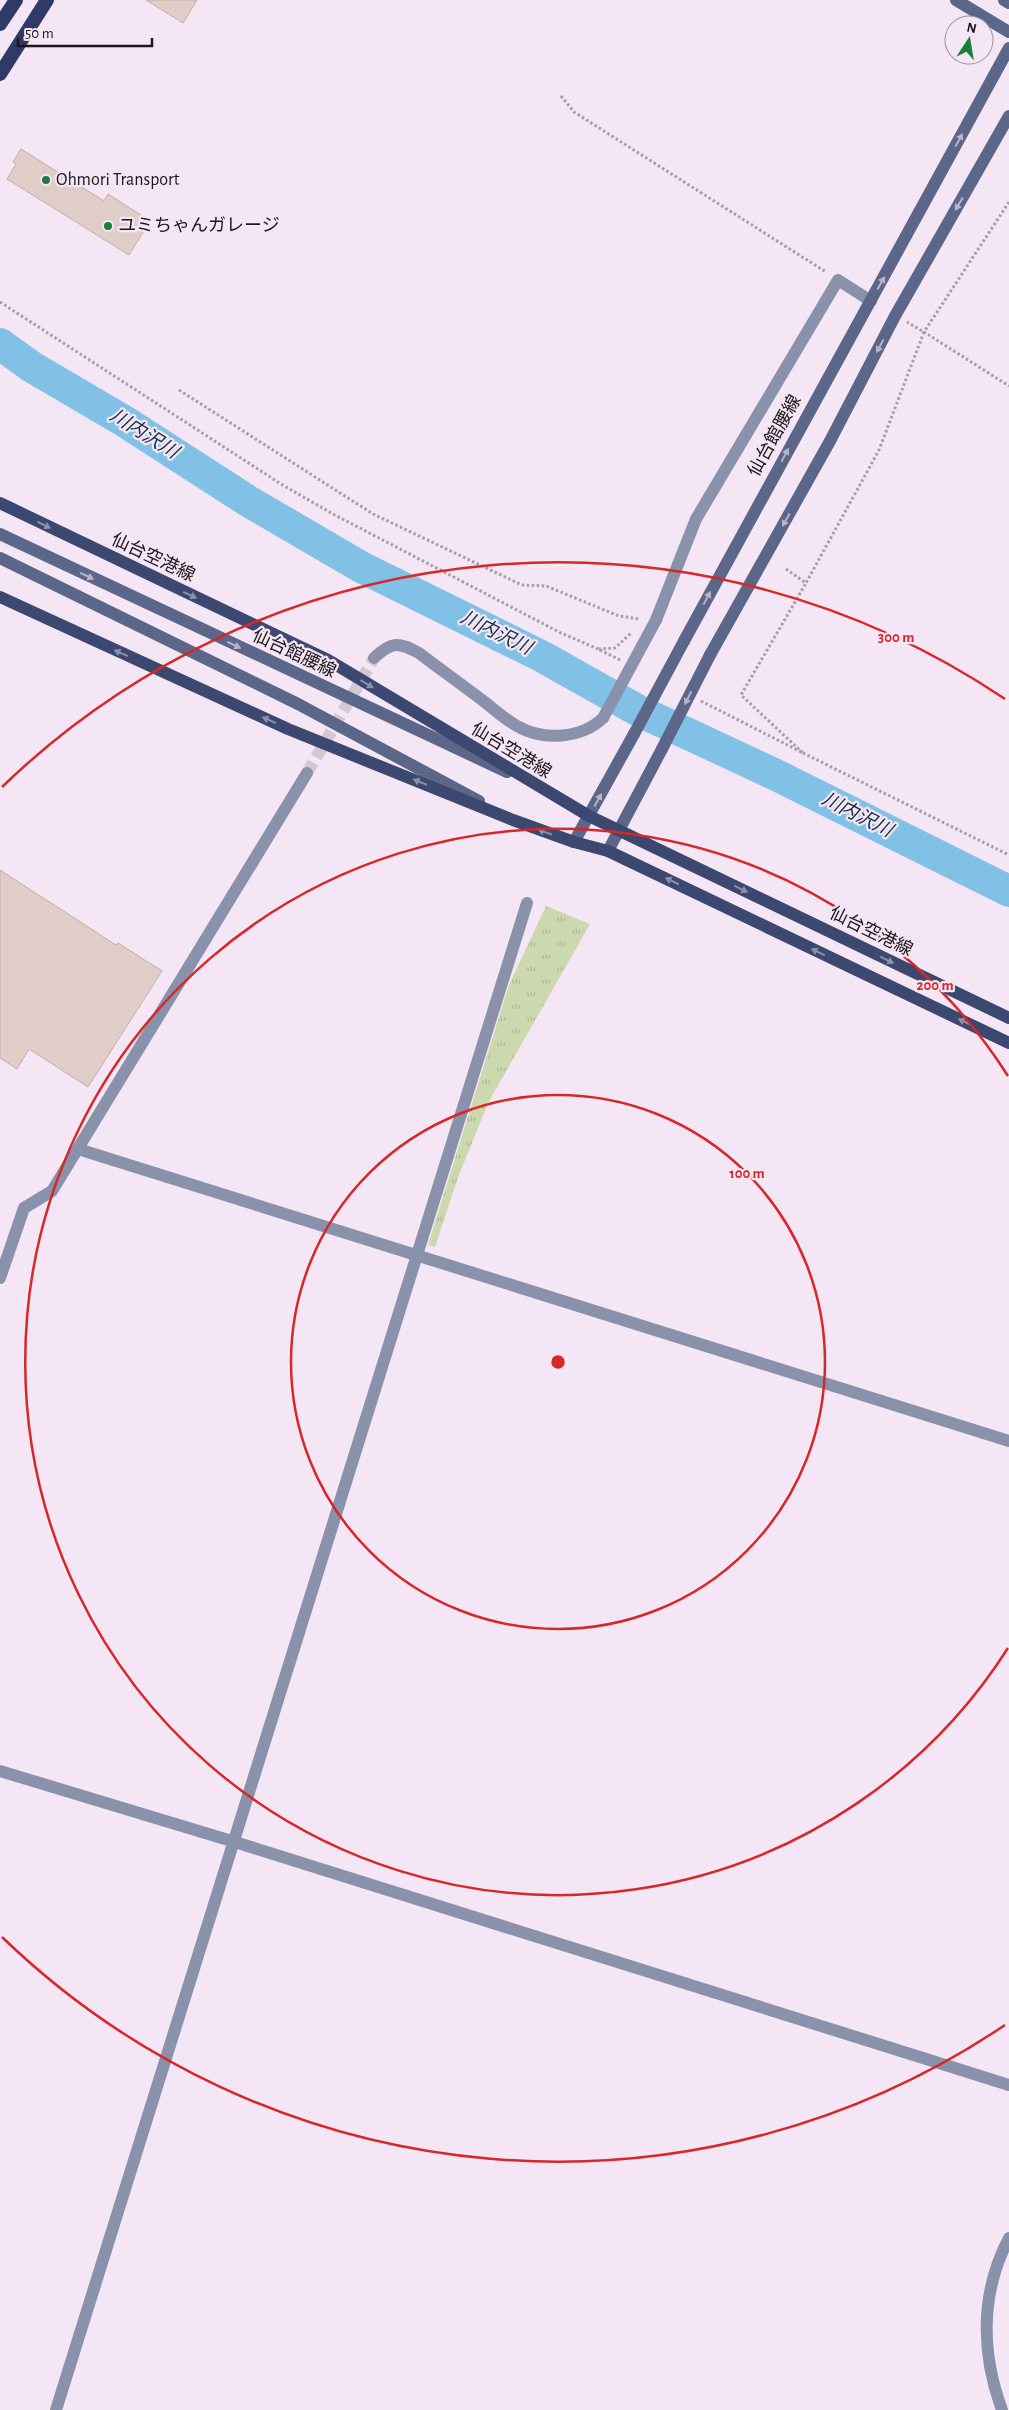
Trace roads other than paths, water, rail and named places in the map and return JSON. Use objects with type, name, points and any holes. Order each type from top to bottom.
[{"type":"highway","points":[[0,24],[16,0]]},
{"type":"highway","points":[[0,74],[47,0]]},
{"type":"main road","points":[[956,0],[1009,32]]},
{"type":"main road","points":[[1004,0],[1009,3]]},
{"type":"main road","name":"仙台館腰線","points":[[574,842],[801,424],[871,302],[1009,48]]},
{"type":"main road","points":[[608,851],[710,655],[830,441],[895,316],[1009,116]]},
{"type":"main road","name":"仙台空港線","points":[[0,503],[328,660],[531,784],[589,816],[1009,1018]]},
{"type":"main road","name":"仙台館腰線","points":[[0,534],[42,556],[531,784]]},
{"type":"main road","points":[[0,558],[298,704],[514,820]]},
{"type":"main road","points":[[0,597],[288,729],[514,820],[574,842],[608,851],[1009,1043]]},
{"type":"street","points":[[374,658],[392,645],[402,645],[418,653],[518,726],[540,734],[558,736],[577,734],[597,724],[603,718],[656,620],[696,519],[838,280],[871,302]]},
{"type":"street","points":[[0,1278],[24,1208],[52,1191],[307,773]]},
{"type":"street","points":[[56,2410],[527,903]]},
{"type":"street","points":[[78,1149],[1009,1441]]},
{"type":"street","points":[[0,1770],[1009,2085]]},
{"type":"street","points":[[1002,2410],[991,2382],[986,2316],[998,2259],[1009,2238]]},
{"type":"waterway","name":"川内沢川","points":[[0,344],[32,367],[124,421],[248,501],[361,567],[543,657],[639,711],[774,774],[1009,891]]},
{"type":"tunnel","points":[[307,773],[374,658]]},
{"type":"place","name":"Ohmori Transport","points":[[46,180]]},
{"type":"place","name":"ユミちゃんガレージ","points":[[108,226]]}]
